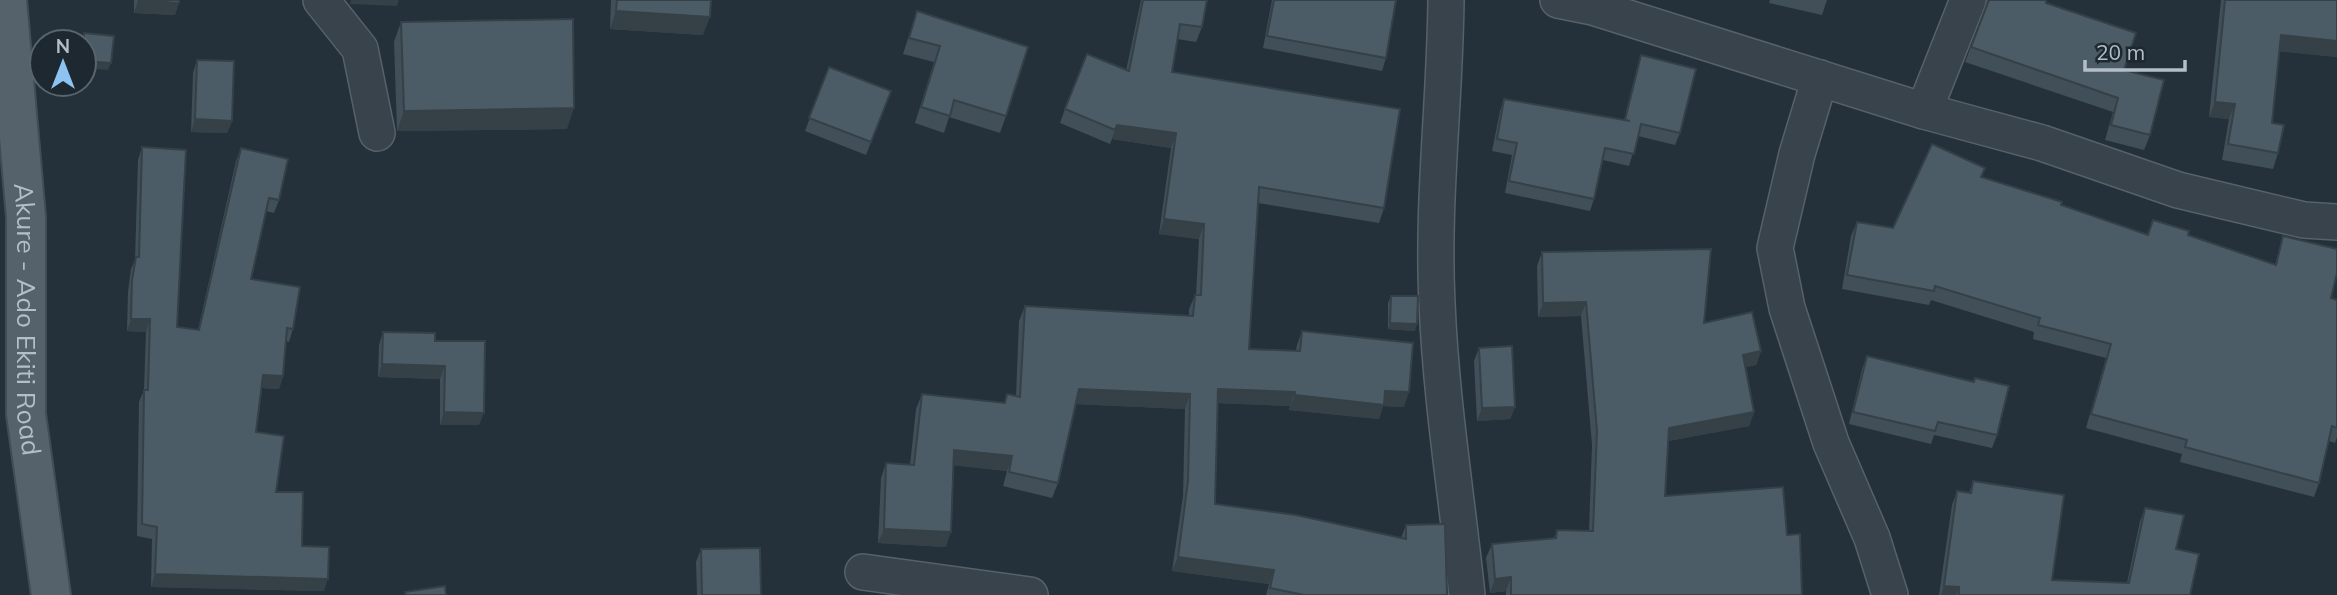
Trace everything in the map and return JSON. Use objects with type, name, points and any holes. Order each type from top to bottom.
[{"type":"main road","name":"Akure - Ado Ekiti Road","points":[[7,0],[8,110],[26,217],[26,414],[51,595]]},
{"type":"street","points":[[321,0],[360,49],[377,133]]},
{"type":"street","points":[[1446,0],[1445,63],[1437,156],[1437,303],[1446,424],[1467,595]]},
{"type":"street","points":[[1558,0],[1592,7],[1924,111],[2042,143],[2178,190],[2305,220],[2337,222]]},
{"type":"street","points":[[1924,111],[1968,0]]},
{"type":"street","points":[[1820,78],[1797,153],[1775,248],[1787,308],[1831,443],[1872,538],[1890,595]]},
{"type":"street","points":[[863,572],[1030,595]]},
{"type":"building","points":[[138,0],[179,0],[179,3]]},
{"type":"building","points":[[617,0],[711,0],[710,17],[616,11]]},
{"type":"building","points":[[1143,0],[1207,0],[1202,27],[1180,24],[1172,72],[1400,109],[1384,208],[1259,187],[1249,349],[1300,351],[1302,331],[1413,343],[1409,392],[1385,391],[1384,405],[1295,395],[1295,392],[1218,389],[1215,504],[1296,515],[1406,539],[1406,525],[1445,524],[1447,595],[1304,595],[1270,588],[1274,570],[1178,557],[1188,481],[1190,394],[1079,389],[1058,483],[1009,472],[1012,456],[954,450],[951,532],[884,529],[886,463],[914,465],[922,394],[1005,403],[1007,394],[1020,397],[1025,306],[1193,316],[1195,295],[1201,295],[1204,224],[1164,219],[1176,133],[1117,125],[1115,130],[1065,109],[1087,54],[1129,71]]},
{"type":"building","points":[[1274,0],[1396,0],[1386,58],[1267,36]]},
{"type":"building","points":[[1989,0],[2046,0],[2046,3],[2136,33],[2124,70],[2164,80],[2150,135],[2111,125],[2118,98],[1971,47]]},
{"type":"building","points":[[2225,0],[2337,0],[2337,41],[2281,35],[2272,123],[2284,125],[2278,153],[2228,144],[2235,104],[2215,102]]},
{"type":"building","points":[[917,11],[1028,47],[1006,116],[954,100],[950,116],[921,107],[940,46],[909,38]]},
{"type":"building","points":[[573,19],[574,108],[404,111],[401,22]]},
{"type":"building","points":[[98,34],[114,36],[111,63],[98,62]]},
{"type":"building","points":[[1641,55],[1696,69],[1680,133],[1641,124],[1634,154],[1605,148],[1594,199],[1509,181],[1517,143],[1497,139],[1504,99],[1630,121],[1625,120]]},
{"type":"building","points":[[197,60],[234,61],[232,121],[195,119]]},
{"type":"building","points":[[829,67],[891,91],[871,142],[809,118]]},
{"type":"building","points":[[1932,144],[1985,168],[1981,177],[2062,202],[2061,205],[2148,235],[2153,220],[2276,265],[2283,236],[2337,249],[2337,273],[2331,298],[2337,300],[2337,428],[2332,426],[2319,483],[2185,447],[2187,440],[2091,414],[2111,344],[2038,325],[2040,318],[1935,286],[1934,291],[1847,275],[1857,222],[1893,228]]},
{"type":"building","points":[[142,147],[186,150],[177,327],[199,330],[241,148],[288,159],[279,200],[269,198],[251,279],[300,287],[293,329],[287,328],[283,376],[263,375],[256,432],[284,436],[276,492],[303,492],[302,546],[329,547],[328,579],[155,574],[157,527],[142,524],[144,390],[148,390],[150,319],[131,319],[132,280],[136,257],[139,257]]},
{"type":"building","points":[[1711,249],[1704,323],[1752,312],[1761,351],[1743,355],[1754,412],[1669,428],[1665,496],[1783,487],[1787,535],[1800,534],[1802,595],[1511,595],[1511,577],[1495,579],[1492,544],[1556,538],[1557,530],[1593,531],[1597,431],[1586,302],[1543,303],[1542,252]]},
{"type":"building","points":[[1391,296],[1418,296],[1417,324],[1390,323]]},
{"type":"building","points":[[383,332],[435,333],[435,341],[485,341],[484,413],[444,412],[445,366],[382,364]]},
{"type":"building","points":[[1512,346],[1515,407],[1482,408],[1479,348]]},
{"type":"building","points":[[1867,356],[1974,382],[1975,378],[2009,386],[1997,435],[1938,422],[1935,431],[1853,412]]},
{"type":"building","points":[[1973,481],[2064,495],[2052,580],[2129,583],[2145,508],[2184,515],[2176,549],[2199,554],[2190,595],[1959,595],[1959,587],[1944,586],[1957,491],[1971,493]]},
{"type":"building","points":[[760,548],[761,595],[702,595],[701,549]]},
{"type":"building","points":[[445,586],[446,595],[406,595],[405,592]]}]
